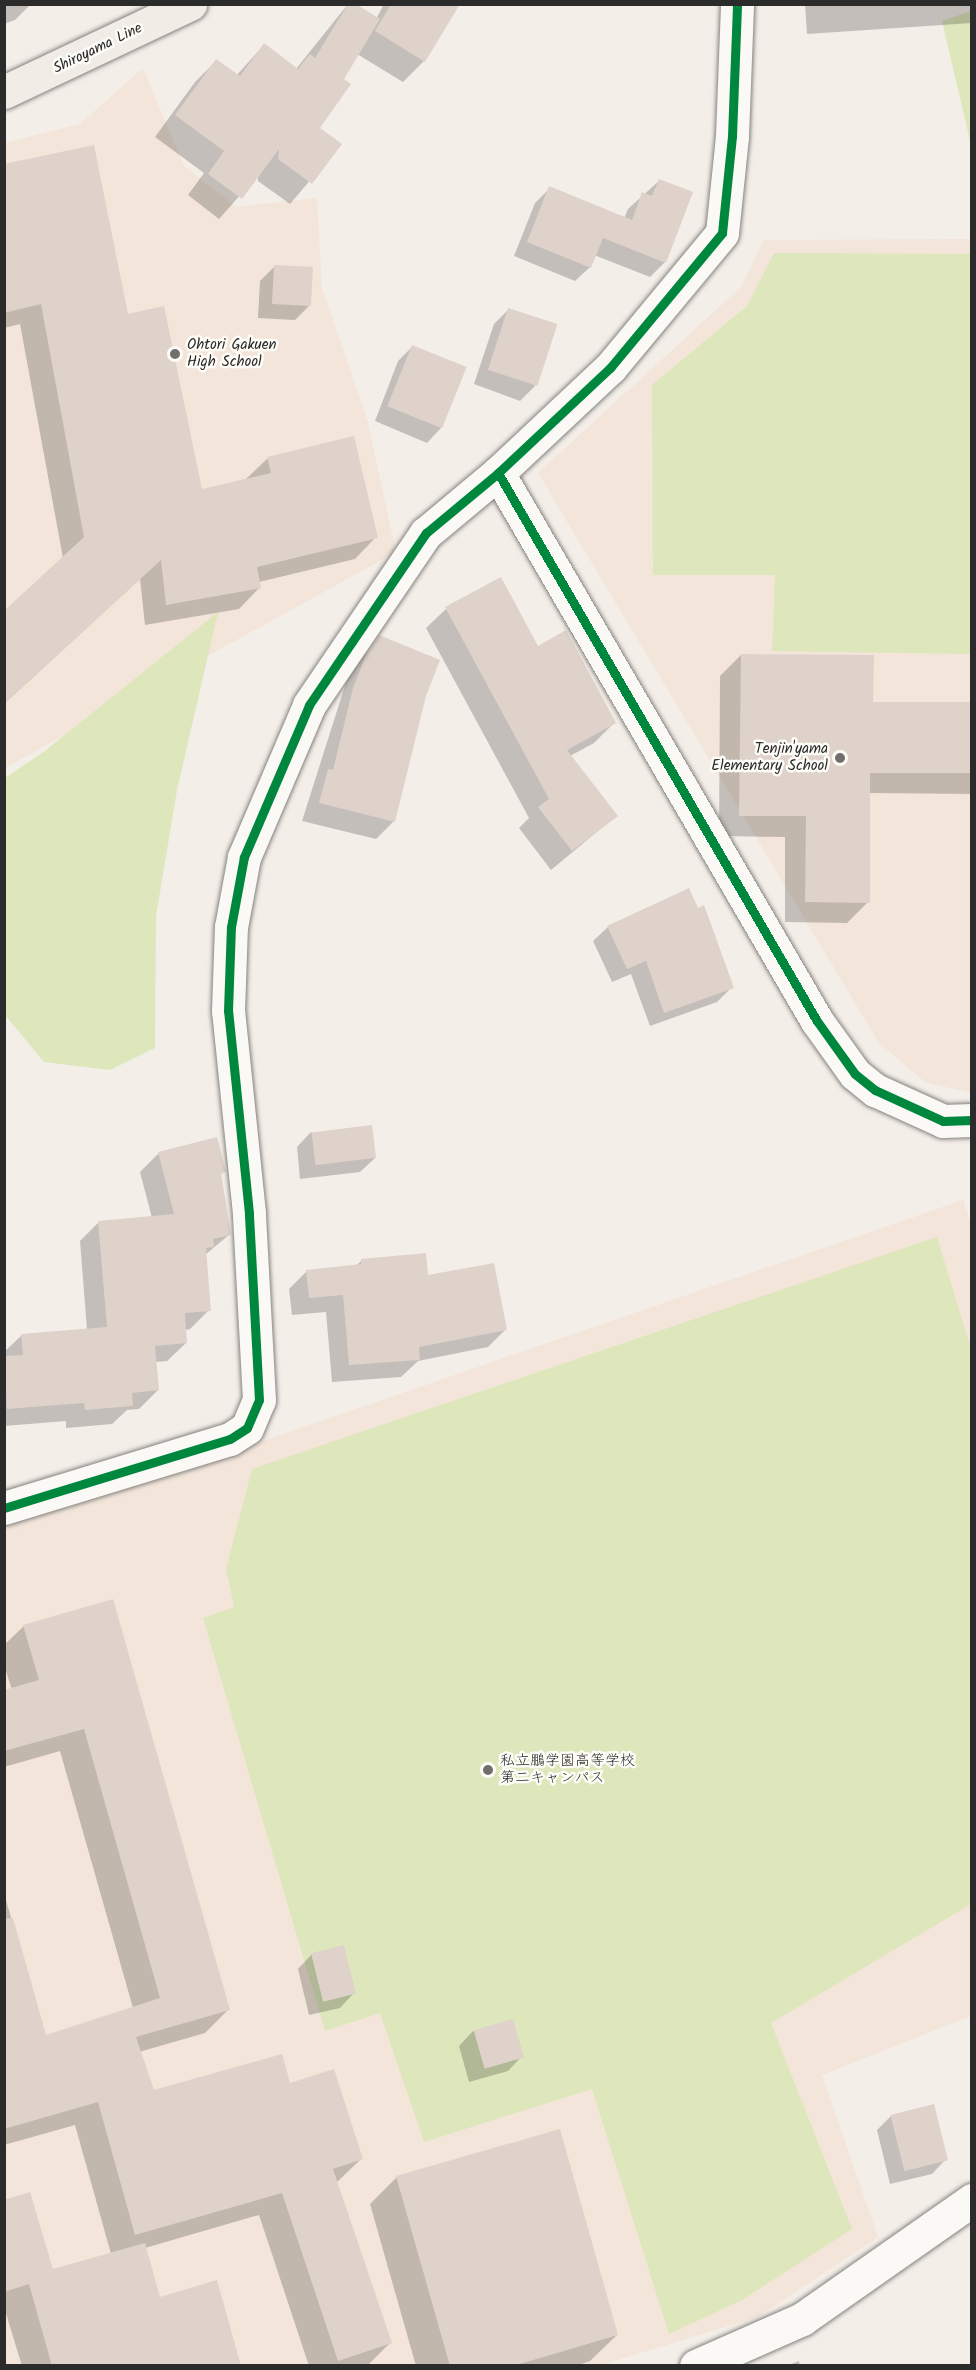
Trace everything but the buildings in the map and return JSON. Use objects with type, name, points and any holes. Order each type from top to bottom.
[{"type":"main road","name":"Shiroyama Line","points":[[4,92],[190,4]]},
{"type":"street","points":[[4,1508],[230,1439],[246,1428],[259,1400],[249,1213],[228,1011],[231,927],[244,857],[309,705],[426,533],[498,473],[610,368],[722,233],[732,136],[737,4]]},
{"type":"street","points":[[498,473],[817,1021],[855,1074],[875,1090],[943,1121],[972,1120]]},
{"type":"street","points":[[696,2366],[802,2319],[972,2200]]},
{"type":"shaded area","name":"Ohtori Gakuen High School","points":[[143,68],[184,166],[237,207],[317,198],[322,288],[367,419],[396,552],[5,768],[5,143],[80,124]]},
{"type":"shaded area","name":"Tenjin'yama Elementary School","points":[[971,239],[971,1093],[925,1082],[879,1043],[538,473],[741,287],[764,240]]},
{"type":"shaded area","name":"私立鵬学園高等学校 第二キャンパス","points":[[963,1200],[972,1228],[971,2016],[822,2075],[878,2237],[758,2317],[601,2365],[5,2365],[4,1525],[251,1445]]},
{"type":"green space","points":[[972,11],[971,145],[942,21]]},
{"type":"green space","points":[[774,253],[971,254],[971,654],[772,651],[775,575],[653,575],[652,385],[747,306]]},
{"type":"green space","points":[[218,612],[177,790],[156,916],[155,1048],[110,1070],[44,1062],[5,1015],[5,778],[46,750]]},
{"type":"green space","points":[[937,1237],[971,1349],[971,1904],[771,2023],[852,2229],[742,2300],[669,2334],[592,2089],[424,2142],[380,2013],[325,2031],[203,1618],[234,1607],[226,1569],[252,1469]]},
{"type":"cycle path","points":[[4,1508],[230,1439],[247,1428],[259,1400],[249,1213],[228,1011],[231,927],[244,857],[309,705],[426,533],[498,473],[610,368],[722,233],[732,136],[737,4]]},
{"type":"cycle path","points":[[498,473],[817,1021],[855,1074],[875,1090],[943,1121],[972,1120]]},
{"type":"place","name":"Ohtori Gakuen High School","points":[[175,354]]},
{"type":"place","name":"Tenjin'yama Elementary School","points":[[840,758]]},
{"type":"place","name":"私立鵬学園高等学校 第二キャンパス","points":[[488,1770]]}]
